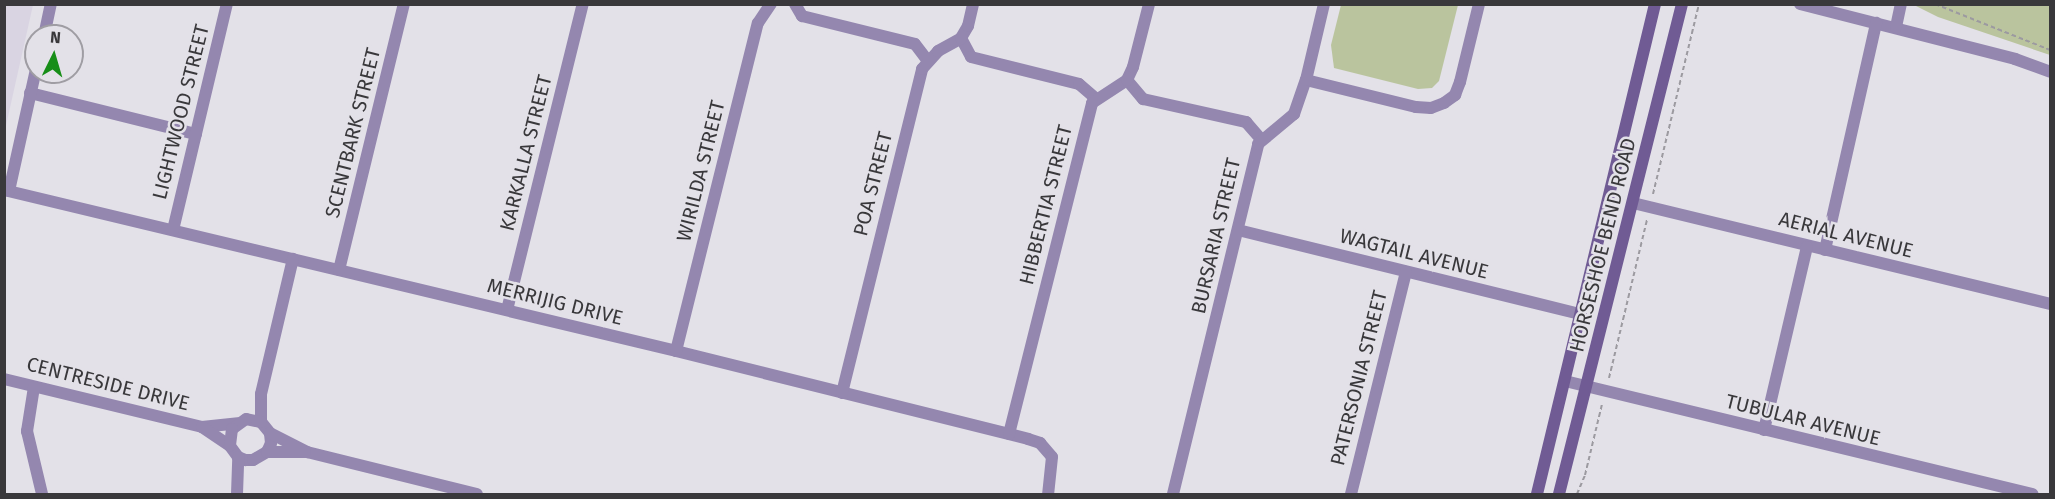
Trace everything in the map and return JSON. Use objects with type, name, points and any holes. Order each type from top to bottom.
[{"type":"street","points":[[47,24],[51,4]]},
{"type":"street","name":"LIGHTWOOD STREET","points":[[173,230],[227,4]]},
{"type":"street","name":"SCENTBARK STREET","points":[[339,270],[404,4]]},
{"type":"street","name":"KARKALLA STREET","points":[[507,310],[583,4]]},
{"type":"street","points":[[795,4],[802,16],[915,44],[927,60],[961,38],[968,26],[973,4]]},
{"type":"street","points":[[961,38],[971,57],[1079,84],[1096,99],[1127,80],[1133,67],[1149,4]]},
{"type":"street","name":"BURSARIA STREET","points":[[1173,495],[1258,144],[1261,139],[1294,114],[1306,80],[1324,4]]},
{"type":"street","points":[[1306,80],[1416,107],[1431,108],[1444,103],[1455,94],[1460,82],[1479,4]]},
{"type":"street","name":"HORSESHOE BEND ROAD","points":[[1537,495],[1655,4]]},
{"type":"street","name":"HORSESHOE BEND ROAD","points":[[1559,495],[1588,387],[1682,4]]},
{"type":"street","points":[[1800,4],[2015,59],[2050,72]]},
{"type":"street","points":[[1896,27],[1901,4]]},
{"type":"street","name":"WIRILDA STREET","points":[[676,351],[758,23],[765,6]]},
{"type":"street","points":[[1825,250],[1876,23]]},
{"type":"street","name":"POA STREET","points":[[842,393],[922,69],[927,60]]},
{"type":"street","points":[[1127,80],[1143,99],[1246,122],[1261,139]]},
{"type":"street","points":[[7,191],[32,84]]},
{"type":"street","points":[[30,93],[196,134]]},
{"type":"street","name":"HIBBERTIA STREET","points":[[1009,434],[1089,115],[1096,99]]},
{"type":"street","name":"MERRIJIG DRIVE","points":[[7,191],[676,351],[1040,443],[1048,449],[1053,467],[1048,495]]},
{"type":"street","name":"AERIAL AVENUE","points":[[1633,203],[2050,304]]},
{"type":"street","name":"WAGTAIL AVENUE","points":[[1238,230],[1581,314]]},
{"type":"street","points":[[1764,430],[1808,247]]},
{"type":"street","points":[[293,259],[261,394],[261,422],[270,433],[307,452],[461,493],[477,495]]},
{"type":"street","name":"PATERSONIA STREET","points":[[1351,495],[1406,272]]},
{"type":"street","name":"CENTRESIDE DRIVE","points":[[4,379],[202,427],[230,446],[238,457]]},
{"type":"street","name":"TUBULAR AVENUE","points":[[1565,381],[2033,495]]},
{"type":"street","points":[[34,387],[27,431],[42,495]]},
{"type":"street","points":[[230,446],[232,429],[242,421],[261,394]]},
{"type":"street","name":"CENTRESIDE DRIVE","points":[[202,427],[242,421],[261,422]]},
{"type":"street","points":[[267,452],[271,443],[270,433]]},
{"type":"street","points":[[238,490],[253,460],[267,452],[307,452]]},
{"type":"street","points":[[238,490],[238,457],[253,460]]},
{"type":"path","points":[[1577,495],[1585,475],[1699,4]]},
{"type":"path","points":[[1935,4],[2050,50]]},
{"type":"shaded area","points":[[4,5],[33,5],[29,24],[24,24],[24,45],[5,130]]},
{"type":"green space","points":[[1341,5],[1458,5],[1439,81],[1432,88],[1418,89],[1334,68],[1331,45]]},
{"type":"green space","points":[[1914,5],[2050,5],[2050,55],[1938,17]]}]
